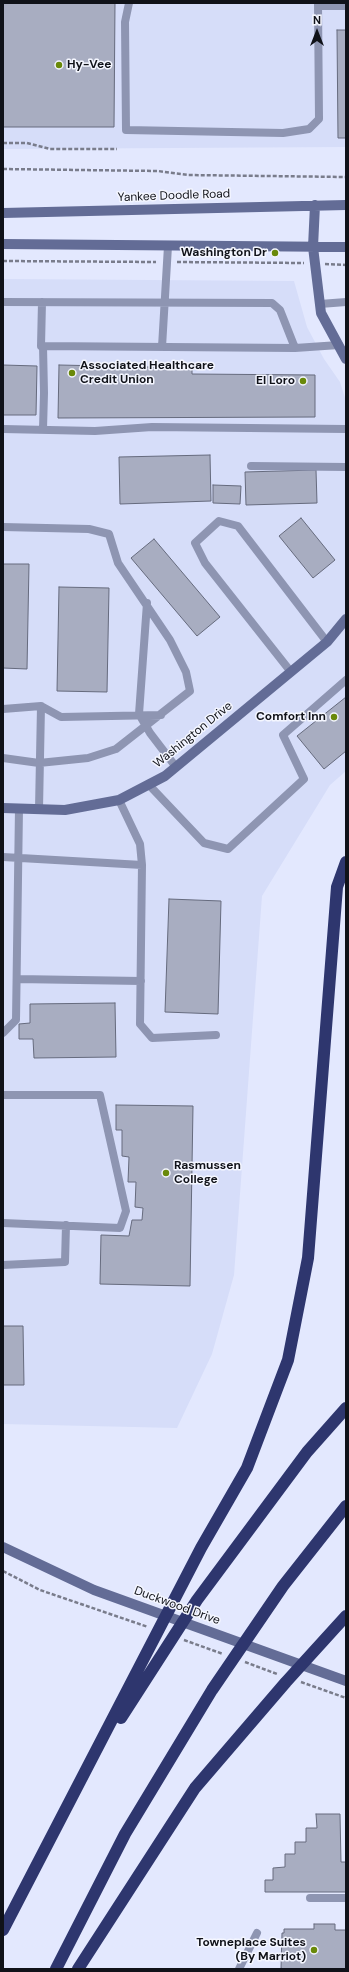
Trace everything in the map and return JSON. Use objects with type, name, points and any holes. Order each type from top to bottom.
[{"type":"highway","points":[[3,1930],[201,1548],[247,1468],[288,1360],[308,1258],[337,887],[346,862]]},
{"type":"highway","points":[[81,1782],[197,1600],[307,1452],[346,1408]]},
{"type":"highway","points":[[56,1969],[125,1834],[212,1690],[283,1586],[346,1506]]},
{"type":"highway","points":[[78,1969],[195,1788],[286,1682],[346,1616]]},
{"type":"street","name":"Yankee Doodle Road","points":[[3,213],[346,204]]},
{"type":"street","points":[[315,205],[313,247],[321,313],[346,359]]},
{"type":"street","points":[[3,244],[346,247]]},
{"type":"street","name":"Washington Drive","points":[[3,808],[65,810],[119,800],[165,776],[328,642],[346,619]]},
{"type":"street","name":"Duckwood Drive","points":[[3,1547],[94,1590],[346,1681]]},
{"type":"lane","points":[[129,3],[125,22],[126,130],[283,133],[309,130],[319,119],[318,5],[346,6]]},
{"type":"lane","points":[[162,347],[166,303],[168,246]]},
{"type":"lane","points":[[3,302],[272,303],[280,310],[295,348]]},
{"type":"lane","points":[[42,302],[41,346],[43,346],[43,429]]},
{"type":"lane","points":[[320,304],[346,302]]},
{"type":"lane","points":[[43,346],[295,348],[339,345]]},
{"type":"lane","points":[[3,429],[95,431],[152,427],[346,429]]},
{"type":"lane","points":[[251,466],[346,467]]},
{"type":"lane","points":[[291,672],[205,563],[195,542],[219,521],[238,526],[328,642]]},
{"type":"lane","points":[[3,527],[89,529],[109,534],[118,562],[170,640],[183,666],[190,691],[116,749],[88,758],[40,763],[3,758]]},
{"type":"lane","points":[[146,603],[139,714],[146,727],[176,767]]},
{"type":"lane","points":[[149,784],[204,843],[228,849],[304,779],[282,735],[346,680]]},
{"type":"lane","points":[[3,709],[41,706],[61,717],[139,714],[161,715]]},
{"type":"lane","points":[[38,809],[41,706]]},
{"type":"lane","points":[[119,800],[140,844],[142,865],[140,1024],[152,1038],[216,1035]]},
{"type":"lane","points":[[3,1033],[16,1020],[19,808]]},
{"type":"lane","points":[[3,857],[142,865]]},
{"type":"lane","points":[[16,979],[141,981]]},
{"type":"lane","points":[[3,1095],[100,1095],[126,1211],[120,1228],[3,1223]]},
{"type":"lane","points":[[3,1265],[65,1262],[66,1225]]},
{"type":"lane","points":[[310,1898],[346,1898]]},
{"type":"lane","points":[[239,1969],[257,1933]]},
{"type":"path","points":[[3,143],[27,143],[50,149],[117,148]]},
{"type":"path","points":[[3,169],[158,171],[188,176],[346,177]]},
{"type":"path","points":[[3,1571],[40,1590],[121,1617]]},
{"type":"shaded area","points":[[3,3],[346,3],[346,147],[3,149]]},
{"type":"shaded area","points":[[3,279],[294,281],[307,327],[324,359],[340,382],[346,401],[346,771],[330,785],[262,896],[234,1275],[212,1354],[177,1428],[3,1424]]},
{"type":"building","name":"Hy-Vee","points":[[3,3],[115,3],[114,127],[3,127]]},
{"type":"building","points":[[337,30],[346,30],[346,138],[338,138]]},
{"type":"building","points":[[3,365],[37,366],[36,415],[3,415]]},
{"type":"building","points":[[59,365],[192,368],[192,374],[315,375],[315,417],[58,418]]},
{"type":"building","points":[[210,455],[211,501],[120,504],[119,457]]},
{"type":"building","points":[[316,470],[317,503],[246,505],[245,472]]},
{"type":"building","points":[[213,485],[241,486],[240,504],[213,503]]},
{"type":"building","points":[[301,518],[335,560],[313,578],[279,536]]},
{"type":"building","points":[[154,539],[220,617],[197,636],[131,558]]},
{"type":"building","points":[[3,564],[29,564],[27,669],[3,668]]},
{"type":"building","points":[[59,587],[109,588],[107,692],[57,691]]},
{"type":"building","name":"Comfort Inn","points":[[346,697],[346,751],[324,769],[297,736]]},
{"type":"building","points":[[169,899],[221,901],[218,1014],[165,1012]]},
{"type":"building","points":[[115,1003],[116,1057],[34,1058],[33,1039],[19,1039],[19,1024],[30,1023],[30,1004]]},
{"type":"building","points":[[116,1105],[193,1106],[190,1286],[100,1284],[101,1235],[129,1236],[132,1220],[142,1220],[143,1208],[135,1207],[136,1182],[128,1182],[129,1157],[122,1156],[122,1130],[116,1130]]},
{"type":"building","points":[[3,1326],[23,1326],[24,1385],[3,1385]]},
{"type":"building","points":[[316,1814],[340,1814],[341,1862],[346,1862],[346,1892],[265,1892],[265,1880],[273,1880],[273,1868],[285,1867],[285,1854],[295,1854],[295,1842],[306,1842],[306,1828],[317,1828]]},
{"type":"building","name":"Towneplace Suites (By Marriot)","points":[[314,1924],[335,1924],[335,1930],[346,1930],[346,1969],[281,1968],[282,1933],[284,1933],[284,1929],[314,1929]]},
{"type":"place","name":"Hy-Vee","points":[[59,65]]},
{"type":"place","name":"Washington Dr","points":[[275,253]]},
{"type":"place","name":"Associated Healthcare Credit Union","points":[[72,373]]},
{"type":"place","name":"El Loro","points":[[303,381]]},
{"type":"place","name":"Comfort Inn","points":[[334,717]]},
{"type":"place","name":"Rasmussen College","points":[[166,1173]]},
{"type":"place","name":"Towneplace Suites (By Marriot)","points":[[314,1950]]}]
